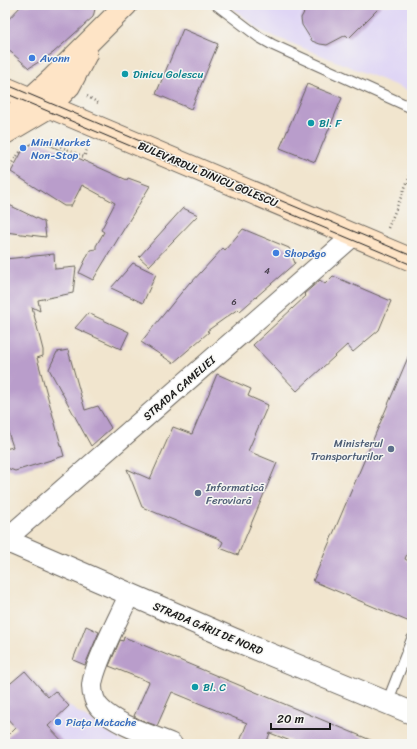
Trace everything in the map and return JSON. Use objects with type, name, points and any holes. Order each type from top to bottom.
[{"type":"main road","points":[[5,122],[53,78],[96,33],[126,5]]},
{"type":"main road","points":[[5,133],[49,107],[69,86],[96,33]]},
{"type":"main road","name":"BULEVARDUL DINICU GOLESCU","points":[[5,88],[412,260]]},
{"type":"street","name":"STRADA CAMELIEI","points":[[5,540],[354,235]]},
{"type":"street","name":"STRADA GĂRII DE NORD","points":[[5,540],[129,595],[412,713]]},
{"type":"street","points":[[129,595],[96,669],[92,686],[94,697],[100,708],[114,718],[172,744]]},
{"type":"lane","points":[[217,5],[259,37],[273,45],[412,108]]},
{"type":"lane","points":[[387,703],[412,639]]},
{"type":"path","points":[[380,246],[412,171]]},
{"type":"shaded area","points":[[229,5],[412,5],[412,92],[261,31]]},
{"type":"shaded area","name":"Piața Matache","points":[[55,691],[69,706],[126,744],[5,744],[5,739]]},
{"type":"building","points":[[22,5],[96,5],[93,17],[53,53],[29,68],[5,47],[5,23]]},
{"type":"building","points":[[308,5],[382,5],[349,38],[346,35],[327,45],[312,41],[302,25],[301,18]]},
{"type":"building","points":[[183,29],[218,44],[191,109],[156,94]]},
{"type":"building","name":"Bl. F","points":[[307,84],[342,98],[315,162],[280,148]]},
{"type":"building","points":[[40,141],[127,180],[128,178],[150,186],[93,280],[79,273],[90,250],[96,249],[96,246],[104,232],[101,230],[115,203],[82,185],[71,206],[64,206],[11,172],[24,148]]},
{"type":"building","points":[[5,203],[44,222],[46,237],[5,232]]},
{"type":"building","points":[[183,208],[198,215],[149,266],[139,257]]},
{"type":"building","points":[[243,229],[289,248],[295,263],[240,311],[238,309],[207,331],[209,332],[173,363],[141,342],[190,282],[191,283],[223,248],[225,250]]},
{"type":"building","points":[[54,254],[55,269],[76,267],[73,293],[38,300],[40,311],[32,307],[43,350],[43,356],[37,358],[64,456],[15,471],[7,468],[5,457],[5,449],[13,447],[5,423],[5,259]]},
{"type":"building","points":[[133,263],[156,274],[143,303],[111,288]]},
{"type":"building","points":[[333,276],[391,301],[379,330],[353,352],[347,345],[297,391],[253,345],[306,296],[304,294],[320,280],[325,284]]},
{"type":"building","points":[[88,313],[129,332],[121,349],[75,328]]},
{"type":"building","name":"Ministerul Transporturilor","points":[[412,348],[412,541],[405,559],[412,563],[412,623],[313,581]]},
{"type":"building","points":[[68,350],[85,410],[98,406],[111,428],[91,446],[49,369],[57,352]]},
{"type":"building","name":"Informatică Feroviară","points":[[217,374],[251,389],[248,396],[268,405],[248,451],[277,463],[238,555],[220,548],[223,542],[219,539],[142,507],[127,469],[150,479],[173,427],[192,434]]},
{"type":"building","points":[[86,626],[99,632],[85,665],[73,660]]},
{"type":"building","name":"Bl. C","points":[[124,637],[380,744],[298,744],[270,733],[266,744],[239,744],[247,723],[172,692],[157,726],[139,719],[134,716],[149,682],[109,666],[120,640],[123,641]]},
{"type":"building","points":[[25,671],[48,697],[55,691],[69,706],[48,726],[65,744],[5,744],[5,739],[16,728],[5,716],[5,688]]},
{"type":"tram line","points":[[5,84],[412,256]]},
{"type":"tram line","points":[[5,93],[412,265]]},
{"type":"place","name":"Avonn","points":[[32,58]]},
{"type":"place","name":"Dinicu Golescu","points":[[125,74]]},
{"type":"place","name":"Bl. F","points":[[311,123]]},
{"type":"place","name":"Mini Market Non-Stop","points":[[23,148]]},
{"type":"place","name":"Shop&go","points":[[276,253]]},
{"type":"place","name":"Ministerul Transporturilor","points":[[391,449]]},
{"type":"place","name":"Informatică Feroviară","points":[[198,493]]},
{"type":"place","name":"Bl. C","points":[[195,687]]},
{"type":"place","name":"Piața Matache","points":[[58,722]]}]
